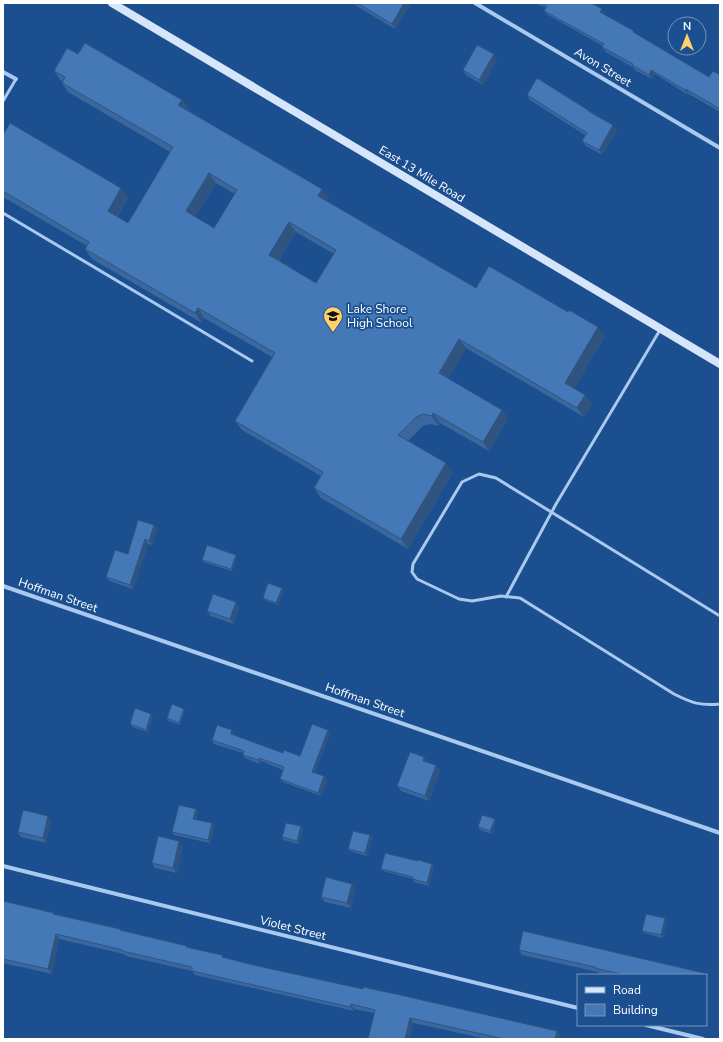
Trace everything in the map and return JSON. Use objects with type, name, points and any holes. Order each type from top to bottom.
[{"type":"main road","name":"East 13 Mile Road","points":[[112,3],[660,330],[720,364]]},
{"type":"street","name":"Avon Street","points":[[475,3],[720,148]]},
{"type":"street","points":[[3,72],[16,79]]},
{"type":"street","name":"Hoffman Street","points":[[3,586],[720,833]]},
{"type":"street","name":"Violet Street","points":[[3,866],[577,1008]]},
{"type":"street","points":[[650,1026],[703,1039]]},
{"type":"lane","points":[[3,102],[16,79]]},
{"type":"lane","points":[[3,213],[252,361]]},
{"type":"lane","points":[[506,597],[552,512],[660,330]]},
{"type":"lane","points":[[720,616],[496,478],[479,474],[462,482],[413,564],[412,572],[417,579],[459,599],[472,601],[501,596],[520,598],[674,694],[690,702],[706,705],[720,704]]},
{"type":"building","points":[[357,3],[404,3],[392,24]]},
{"type":"building","points":[[541,3],[591,3],[602,9],[600,12],[667,52],[667,56],[674,56],[709,77],[713,71],[720,75],[720,109],[651,70],[649,75],[632,65],[633,64],[602,47],[604,44],[544,11],[547,6]]},
{"type":"building","points":[[85,43],[182,100],[178,105],[322,189],[318,196],[476,288],[489,266],[568,312],[569,310],[598,327],[565,383],[585,395],[577,408],[459,339],[439,373],[502,410],[483,442],[433,413],[432,416],[423,414],[416,417],[398,435],[446,463],[401,539],[314,488],[323,472],[235,421],[275,353],[198,308],[195,313],[85,249],[89,242],[3,191],[3,135],[10,123],[121,188],[108,211],[128,223],[173,147],[62,83],[65,77],[54,71],[67,48],[78,54]],"holes":[[[209,173],[237,190],[214,228],[186,211]],[[289,222],[336,250],[316,283],[269,255]]]},
{"type":"building","points":[[477,45],[494,54],[479,80],[463,70]]},
{"type":"building","points":[[537,78],[588,111],[613,125],[599,150],[582,141],[587,133],[527,95]]},
{"type":"building","points":[[138,520],[154,525],[149,541],[145,539],[130,585],[106,577],[115,550],[128,554]]},
{"type":"building","points":[[207,545],[236,555],[231,569],[202,560]]},
{"type":"building","points":[[268,583],[282,588],[276,603],[263,598]]},
{"type":"building","points":[[213,594],[236,602],[230,619],[207,611]]},
{"type":"building","points":[[172,704],[184,709],[179,723],[167,718]]},
{"type":"building","points":[[135,708],[151,714],[146,730],[130,724]]},
{"type":"building","points":[[312,724],[328,730],[312,772],[324,776],[318,793],[280,779],[284,767],[259,758],[258,760],[243,755],[244,751],[212,740],[217,725],[232,730],[231,734],[283,753],[284,750],[300,756]]},
{"type":"building","points":[[410,752],[424,757],[423,761],[436,765],[425,796],[397,786]]},
{"type":"building","points":[[179,805],[196,809],[193,819],[212,823],[208,840],[172,832]]},
{"type":"building","points":[[23,810],[48,816],[43,838],[18,832]]},
{"type":"building","points":[[482,815],[495,819],[490,831],[478,827]]},
{"type":"building","points":[[286,823],[301,826],[297,841],[282,837]]},
{"type":"building","points":[[353,831],[370,835],[365,853],[348,849]]},
{"type":"building","points":[[158,836],[179,841],[173,868],[152,863]]},
{"type":"building","points":[[385,853],[432,864],[427,883],[413,879],[413,877],[381,869]]},
{"type":"building","points":[[326,877],[352,884],[347,903],[321,897]]},
{"type":"building","points":[[3,901],[187,946],[186,947],[222,955],[222,957],[253,965],[363,989],[363,987],[396,994],[557,1031],[555,1039],[504,1039],[410,1018],[405,1039],[368,1039],[375,1010],[351,1004],[350,1007],[192,971],[192,967],[56,934],[48,969],[3,959]]},
{"type":"building","points":[[646,914],[665,918],[661,935],[642,931]]},
{"type":"building","points":[[523,931],[704,973],[620,974],[519,950]]},
{"type":"place","name":"Lake Shore High School","points":[[333,333]]}]
